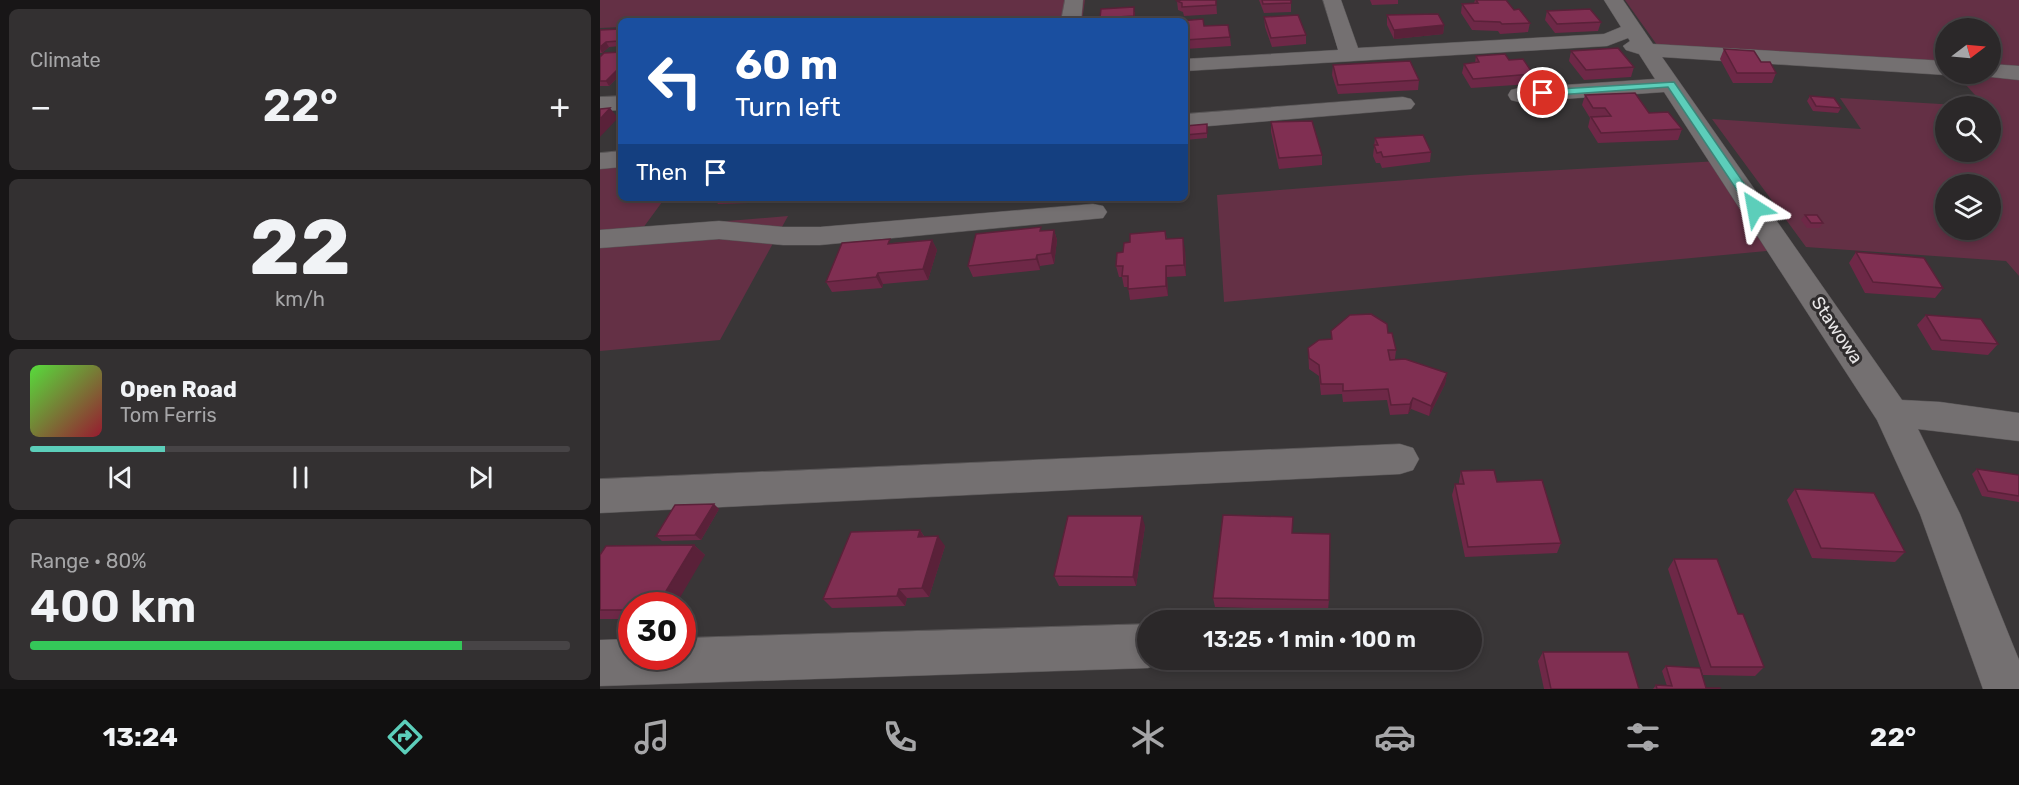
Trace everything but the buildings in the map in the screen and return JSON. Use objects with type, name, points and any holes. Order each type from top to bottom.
[{"type":"street","points":[[1071,18],[1074,0]]},
{"type":"street","points":[[1332,0],[1350,55]]},
{"type":"street","name":"Stawowa","points":[[1613,0],[1892,414],[1940,514],[2007,689]]},
{"type":"street","points":[[1188,65],[1640,39],[1935,67]]},
{"type":"street","points":[[2001,72],[2019,73]]},
{"type":"street","points":[[1519,95],[1671,84]]},
{"type":"street","points":[[600,104],[618,103]]},
{"type":"street","points":[[1188,121],[1402,104]]},
{"type":"street","points":[[600,160],[618,159]]},
{"type":"street","points":[[600,239],[719,230],[783,236],[820,236],[1053,206],[1094,212]]},
{"type":"street","points":[[1892,414],[1940,416],[2019,428]]},
{"type":"street","points":[[600,496],[1400,459]]},
{"type":"street","points":[[600,663],[1137,646]]},
{"type":"shaded area","points":[[600,0],[1085,0],[1082,18],[618,18],[618,27],[600,28]]},
{"type":"shaded area","points":[[1625,0],[2019,0],[2019,276],[2006,261],[1806,247],[1712,119],[1861,129],[1840,98],[1935,104],[1935,162],[2001,162],[2001,96],[1976,96],[1965,84],[2001,84],[2001,18],[1935,18],[1935,69],[1662,52]]},
{"type":"shaded area","points":[[1719,161],[1777,250],[1224,302],[1217,195],[1470,175]]},
{"type":"shaded area","points":[[618,165],[618,201],[663,201],[643,228],[788,216],[720,340],[600,351],[600,166]]},
{"type":"route","points":[[1543,93],[1671,84],[1755,208]]}]
